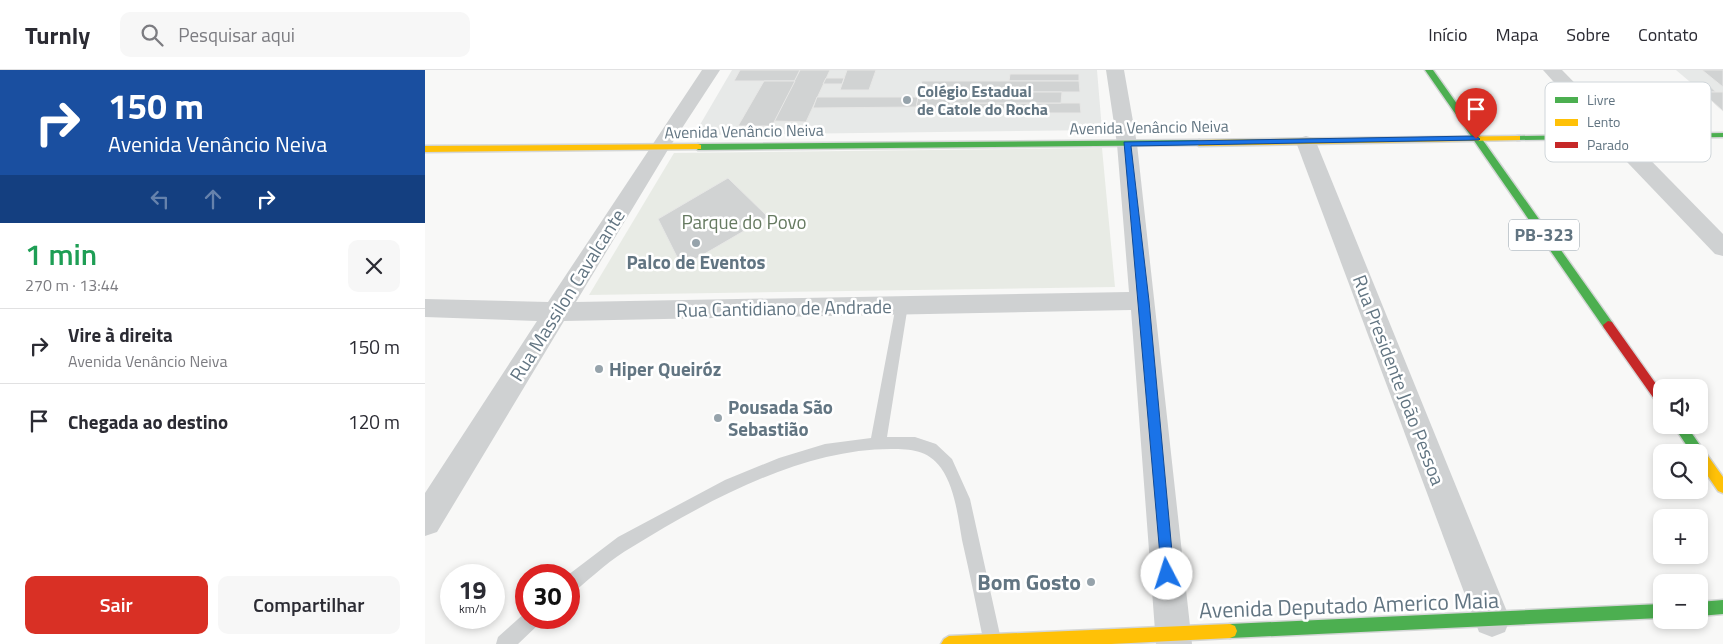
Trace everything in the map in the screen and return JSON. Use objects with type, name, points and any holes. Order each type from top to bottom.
[{"type":"street","name":"Rua Massilon Cavalcante","points":[[425,521],[659,148],[711,70]]},
{"type":"street","points":[[1115,70],[1127,144],[1173,638]]},
{"type":"street","name":"PB-323","points":[[1429,70],[1653,389]]},
{"type":"street","points":[[1552,70],[1563,82]]},
{"type":"street","name":"Avenida Venâncio Neiva","points":[[428,152],[1545,137]]},
{"type":"street","name":"Rua Presidente João Pessoa","points":[[1306,142],[1492,619]]},
{"type":"street","points":[[1639,162],[1723,248]]},
{"type":"street","name":"Rua Cantidiano de Andrade","points":[[425,308],[556,312],[1143,301]]},
{"type":"street","points":[[1708,466],[1723,487]]},
{"type":"street","points":[[1708,608],[1723,607]]},
{"type":"street","name":"Avenida Deputado Americo Maia","points":[[949,644],[1173,638],[1653,610]]},
{"type":"lane","points":[[878,443],[902,305]]},
{"type":"lane","points":[[580,576],[625,542],[731,484],[784,462],[825,450],[878,443],[915,443],[931,449],[947,464],[962,499],[993,643]]},
{"type":"lane","points":[[505,644],[521,629]]},
{"type":"shaded area","name":"Colégio Estadual de Catole do Rocha","points":[[732,70],[1097,70],[1102,130],[694,135]]},
{"type":"shaded area","points":[[1676,70],[1723,70],[1723,111],[1711,100],[1711,82],[1690,82]]},
{"type":"green space","name":"Parque do Povo","points":[[1102,148],[1115,287],[589,295],[674,153]]},
{"type":"building","points":[[740,70],[800,70],[795,81],[734,81]]},
{"type":"building","points":[[800,70],[830,70],[806,122],[774,121]]},
{"type":"building","points":[[847,70],[876,70],[869,90],[840,90]]},
{"type":"building","points":[[1702,70],[1723,70],[1723,87]]},
{"type":"building","points":[[1010,74],[1079,74],[1079,81],[1009,81]]},
{"type":"building","points":[[826,78],[844,78],[842,84],[823,84]]},
{"type":"building","points":[[764,81],[795,81],[772,126],[738,126]]},
{"type":"building","points":[[922,81],[1079,81],[1080,92],[952,92],[950,103],[1080,103],[1081,113],[914,113]]},
{"type":"building","points":[[952,92],[1062,92],[1061,103],[950,103]]},
{"type":"building","points":[[1711,92],[1723,92],[1723,111],[1711,100]]},
{"type":"building","points":[[817,97],[918,97],[916,107],[813,108]]},
{"type":"building","name":"Palco de Eventos","points":[[728,178],[768,217],[682,267],[658,219]]},
{"type":"traffic: fast","points":[[1429,70],[1608,325]]},
{"type":"traffic: fast","points":[[1711,135],[1723,135]]},
{"type":"traffic: fast","points":[[1517,138],[1545,138]]},
{"type":"traffic: fast","points":[[698,147],[1199,143]]},
{"type":"traffic: fast","points":[[1685,434],[1692,444]]},
{"type":"traffic: fast","points":[[1708,608],[1723,607]]},
{"type":"traffic: fast","points":[[1230,631],[1653,611]]},
{"type":"traffic: slow","points":[[1199,143],[1517,138]]},
{"type":"traffic: slow","points":[[425,149],[698,147]]},
{"type":"traffic: slow","points":[[1708,466],[1723,487]]},
{"type":"traffic: slow","points":[[949,644],[1230,631]]},
{"type":"traffic: jam","points":[[1608,325],[1653,389]]},
{"type":"place","name":"Colégio Estadual de Catole do Rocha","points":[[907,100]]},
{"type":"place","name":"Palco de Eventos","points":[[696,243]]},
{"type":"place","name":"Hiper Queiróz","points":[[599,369]]},
{"type":"place","name":"Pousada São Sebastião","points":[[718,418]]},
{"type":"place","name":"Bom Gosto","points":[[1091,582]]},
{"type":"route","points":[[1167,574],[1127,144],[1476,139]]}]
